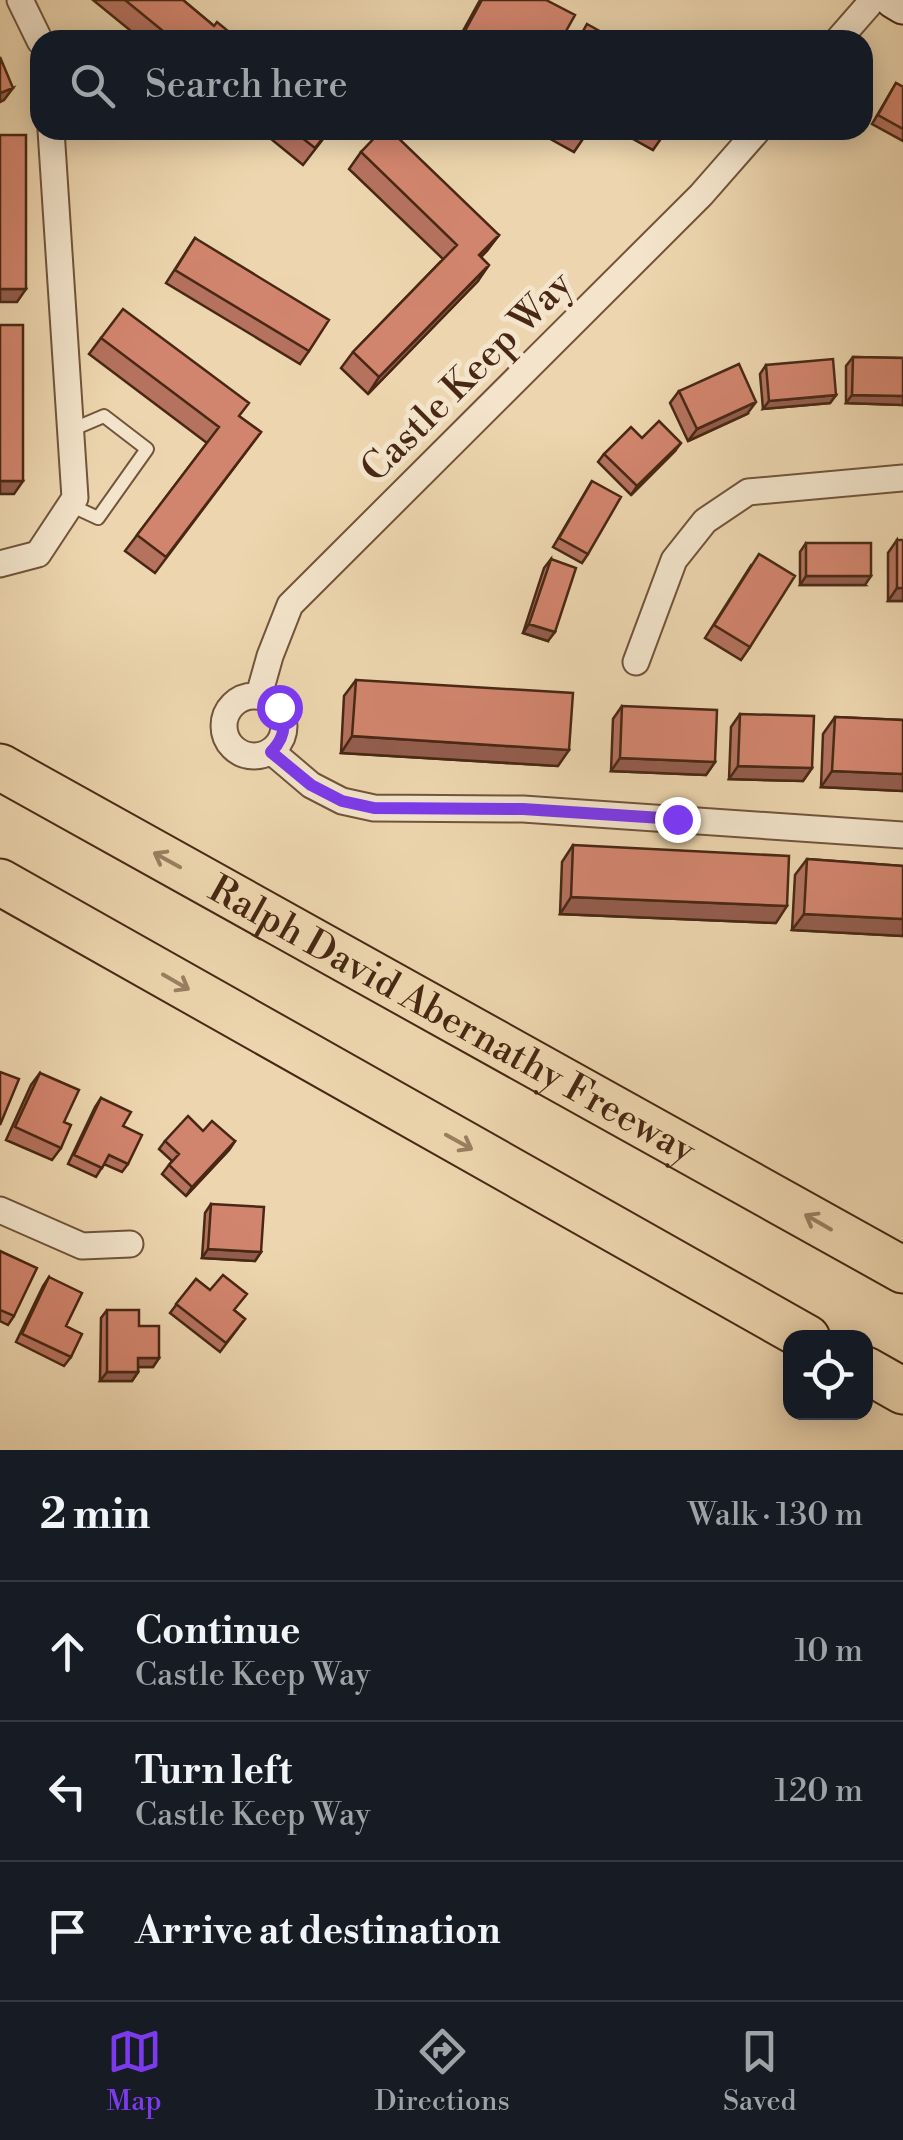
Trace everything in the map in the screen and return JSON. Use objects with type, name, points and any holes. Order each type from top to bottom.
[{"type":"highway","name":"Ralph David Abernathy Freeway","points":[[0,767],[903,1270]]},
{"type":"highway","points":[[0,882],[793,1330]]},
{"type":"highway","points":[[873,1374],[903,1392]]},
{"type":"street","points":[[20,0],[35,30]]},
{"type":"street","points":[[847,30],[873,0]]},
{"type":"street","points":[[893,0],[903,6]]},
{"type":"street","points":[[0,564],[38,554],[75,498],[53,140]]},
{"type":"street","name":"Castle Keep Way","points":[[258,695],[290,605],[688,209],[749,140]]},
{"type":"street","points":[[636,662],[674,560],[706,521],[748,492],[903,478]]},
{"type":"street","points":[[258,695],[279,707],[284,717],[283,738],[271,752],[250,756],[237,751],[226,738],[224,726],[230,707],[239,699],[258,695]]},
{"type":"street","points":[[271,752],[311,785],[342,801],[374,808],[523,809],[903,835]]},
{"type":"street","points":[[0,1210],[82,1246],[130,1244]]},
{"type":"lane","points":[[70,430],[104,416],[147,449],[98,518],[70,505]]},
{"type":"building","points":[[125,0],[183,0],[214,26],[217,22],[227,30],[162,30]]},
{"type":"building","points":[[482,0],[546,0],[575,15],[567,30],[466,30]]},
{"type":"building","points":[[0,57],[13,88],[0,93]]},
{"type":"building","points":[[896,83],[903,87],[903,129],[878,115]]},
{"type":"building","points":[[0,135],[26,135],[26,289],[0,289]]},
{"type":"building","points":[[305,140],[321,140],[315,148]]},
{"type":"building","points":[[372,140],[400,140],[499,235],[479,255],[489,265],[379,377],[353,352],[457,245],[361,152]]},
{"type":"building","points":[[195,238],[329,320],[309,351],[175,270]]},
{"type":"building","points":[[123,309],[249,403],[239,416],[261,432],[166,557],[137,535],[219,427],[101,338]]},
{"type":"building","points":[[0,325],[23,325],[23,481],[0,481]]},
{"type":"building","points":[[853,357],[903,358],[903,396],[852,395]]},
{"type":"building","points":[[833,359],[836,395],[769,401],[766,365]]},
{"type":"building","points":[[739,364],[756,402],[697,429],[679,391]]},
{"type":"building","points":[[659,421],[681,443],[637,486],[604,454],[631,427],[642,438]]},
{"type":"building","points":[[592,481],[621,497],[588,554],[559,538]]},
{"type":"building","points":[[897,540],[903,540],[903,588],[897,588]]},
{"type":"building","points":[[806,543],[871,543],[871,576],[806,576]]},
{"type":"building","points":[[759,554],[795,576],[750,647],[714,625]]},
{"type":"building","points":[[551,559],[576,568],[555,632],[529,624]]},
{"type":"building","points":[[356,680],[573,693],[569,750],[352,736]]},
{"type":"building","points":[[622,706],[717,710],[715,762],[620,758]]},
{"type":"building","points":[[740,714],[814,716],[812,768],[738,766]]},
{"type":"building","points":[[835,717],[903,720],[903,774],[832,771]]},
{"type":"building","points":[[573,845],[789,856],[787,906],[571,897]]},
{"type":"building","points":[[807,859],[903,866],[903,919],[804,914]]},
{"type":"building","points":[[0,1072],[19,1079],[0,1125]]},
{"type":"building","points":[[40,1073],[79,1090],[64,1122],[71,1125],[61,1148],[15,1127]]},
{"type":"building","points":[[101,1098],[131,1112],[123,1126],[142,1135],[128,1164],[109,1155],[102,1168],[74,1155]]},
{"type":"building","points":[[188,1116],[203,1131],[212,1121],[235,1141],[192,1187],[169,1165],[179,1154],[165,1141]]},
{"type":"building","points":[[211,1204],[264,1207],[261,1252],[208,1249]]},
{"type":"building","points":[[0,1251],[37,1268],[14,1316],[0,1310]]},
{"type":"building","points":[[223,1275],[247,1294],[234,1310],[245,1319],[226,1343],[176,1304],[196,1279],[210,1290]]},
{"type":"building","points":[[49,1277],[82,1293],[66,1326],[82,1334],[71,1357],[22,1334]]},
{"type":"building","points":[[107,1310],[139,1310],[139,1326],[159,1326],[159,1358],[138,1358],[138,1372],[107,1372]]},
{"type":"route","points":[[279,707],[285,724],[283,738],[271,752],[311,785],[342,801],[374,808],[523,809],[677,819]]}]
